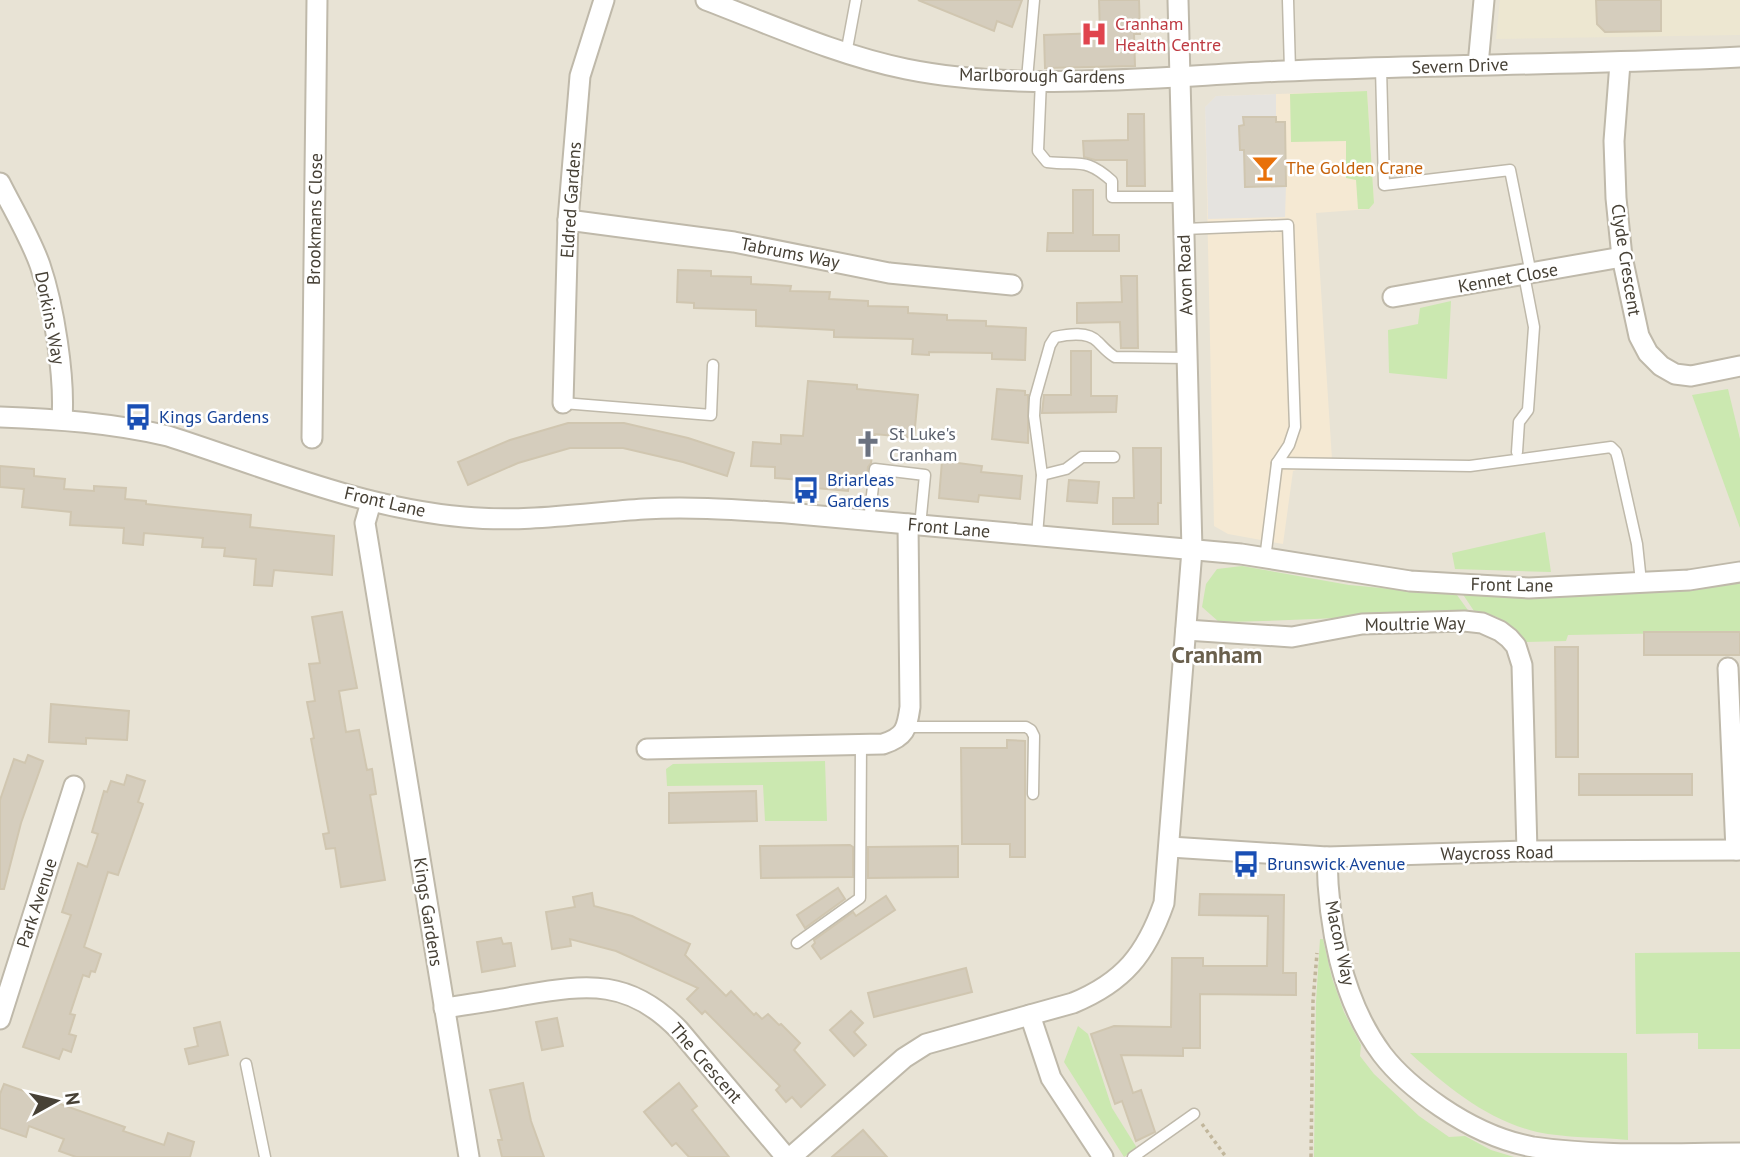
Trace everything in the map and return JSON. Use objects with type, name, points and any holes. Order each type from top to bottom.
[{"type":"street","name":"Brookmans Close","points":[[312,438],[317,0]]},
{"type":"street","name":"Eldred Gardens","points":[[563,403],[568,220],[580,76],[604,0]]},
{"type":"street","name":"Marlborough Gardens","points":[[706,0],[846,54],[907,69],[981,79],[1080,80],[1180,75]]},
{"type":"street","name":"Avon Road","points":[[1178,0],[1192,550]]},
{"type":"street","points":[[1478,65],[1484,0]]},
{"type":"street","name":"Severn Drive","points":[[1180,75],[1620,63],[1740,57]]},
{"type":"street","name":"Clyde Crescent","points":[[1620,63],[1614,141],[1616,198],[1622,257],[1639,336],[1648,353],[1661,366],[1675,374],[1691,376],[1740,366]]},
{"type":"street","name":"Dorkins Way","points":[[0,183],[39,263],[48,292],[64,394],[62,419]]},
{"type":"street","name":"Tabrums Way","points":[[568,220],[734,242],[889,273],[1012,285]]},
{"type":"street","name":"Kennet Close","points":[[1393,297],[1622,257]]},
{"type":"street","name":"Front Lane","points":[[0,417],[62,419],[134,428],[168,436],[371,502],[466,517],[516,519],[646,509],[721,509],[1192,550],[1410,581],[1529,588],[1689,580],[1740,572]]},
{"type":"street","name":"Kings Gardens","points":[[371,502],[365,523],[470,1157]]},
{"type":"street","points":[[647,749],[883,744],[898,739],[907,727],[910,707],[914,525]]},
{"type":"street","points":[[788,1157],[904,1058],[926,1044],[1095,994],[1131,967],[1156,927],[1164,903],[1192,550]]},
{"type":"street","name":"Moultrie Way","points":[[1186,630],[1292,637],[1362,624],[1464,621],[1482,623],[1500,631],[1516,646],[1522,665],[1527,851]]},
{"type":"street","points":[[1728,668],[1738,850]]},
{"type":"street","name":"Park Avenue","points":[[0,1019],[74,786]]},
{"type":"street","name":"Waycross Road","points":[[1170,847],[1328,857],[1527,851],[1738,850]]},
{"type":"street","name":"Macon Way","points":[[1328,857],[1328,879],[1336,939],[1345,978],[1360,1015],[1381,1053],[1405,1079],[1429,1099],[1494,1136],[1530,1146],[1591,1153],[1740,1153]]},
{"type":"street","name":"The Crescent","points":[[444,1008],[572,987],[610,990],[643,1001],[664,1014],[679,1030],[788,1157]]},
{"type":"street","points":[[1030,1015],[1051,1078],[1103,1157]]},
{"type":"lane","points":[[846,54],[856,0]]},
{"type":"lane","points":[[1034,0],[1034,80],[1038,152],[1047,162],[1097,167],[1112,181],[1112,197],[1184,197]]},
{"type":"lane","points":[[1288,0],[1290,70]]},
{"type":"lane","points":[[1381,68],[1384,185],[1510,170],[1534,327],[1528,410],[1519,422],[1517,452]]},
{"type":"lane","points":[[1184,229],[1288,225],[1295,427],[1289,445],[1277,463],[1265,559]]},
{"type":"lane","points":[[1037,536],[1042,475],[1034,416],[1035,398],[1050,345],[1055,337],[1086,335],[1096,339],[1106,352],[1115,357],[1187,358]]},
{"type":"lane","points":[[563,403],[711,415],[713,365]]},
{"type":"lane","points":[[1277,463],[1470,466],[1611,447],[1618,459],[1637,544],[1641,582]]},
{"type":"lane","points":[[1042,475],[1066,469],[1082,457],[1114,457]]},
{"type":"lane","points":[[869,522],[875,470],[925,475],[914,525]]},
{"type":"lane","points":[[907,727],[1020,727],[1031,730],[1034,744],[1034,794]]},
{"type":"lane","points":[[797,943],[860,898],[861,744]]},
{"type":"lane","points":[[246,1064],[265,1157]]},
{"type":"lane","points":[[1133,1157],[1194,1114]]},
{"type":"path","points":[[1311,1157],[1313,1001],[1319,943]]},
{"type":"path","points":[[1194,1114],[1226,1157]]},
{"type":"shaded area","points":[[0,0],[1740,0],[1740,1157],[0,1157]]},
{"type":"shaded area","points":[[1500,0],[1740,0],[1740,35],[1496,39]]},
{"type":"shaded area","points":[[1367,91],[1374,203],[1369,209],[1316,213],[1332,459],[1293,471],[1283,544],[1228,534],[1214,526],[1205,107],[1216,96]]},
{"type":"shaded area","points":[[1276,94],[1276,117],[1244,117],[1244,125],[1239,126],[1240,149],[1244,150],[1245,187],[1286,186],[1285,217],[1208,219],[1205,107],[1216,96]]},
{"type":"green space","points":[[1367,91],[1374,203],[1369,209],[1358,209],[1356,180],[1346,178],[1346,141],[1291,142],[1290,94]]},
{"type":"green space","points":[[1451,301],[1447,379],[1389,373],[1388,330],[1418,324],[1420,308]]},
{"type":"green space","points":[[1728,389],[1740,439],[1740,528],[1692,395]]},
{"type":"green space","points":[[1545,532],[1551,572],[1455,569],[1452,553]]},
{"type":"green space","points":[[1242,566],[1349,585],[1457,595],[1470,613],[1219,622],[1202,607],[1206,584],[1217,569]]},
{"type":"green space","points":[[1740,583],[1740,632],[1568,635],[1566,641],[1526,642],[1503,621],[1490,614],[1474,611],[1462,593],[1601,594]]},
{"type":"green space","points":[[825,761],[827,821],[765,821],[763,785],[667,786],[666,769],[673,764]]},
{"type":"green space","points":[[1320,939],[1323,939],[1332,978],[1344,1012],[1361,1045],[1360,1056],[1374,1074],[1419,1116],[1449,1137],[1465,1136],[1491,1150],[1514,1157],[1314,1157],[1316,1002]]},
{"type":"green space","points":[[1740,952],[1740,1049],[1698,1049],[1698,1033],[1636,1034],[1635,953]]},
{"type":"green space","points":[[1078,1026],[1088,1034],[1112,1108],[1137,1148],[1124,1157],[1064,1062]]},
{"type":"green space","points":[[1410,1053],[1627,1053],[1628,1140],[1559,1135],[1519,1127],[1469,1101]]},
{"type":"building","points":[[918,0],[1022,0],[1012,27],[997,21],[994,31]]},
{"type":"building","name":"Cranham Health Centre","points":[[1099,0],[1139,0],[1140,34],[1134,34],[1135,66],[1045,68],[1044,35],[1100,33]]},
{"type":"building","points":[[1596,0],[1661,0],[1661,31],[1605,32],[1597,24]]},
{"type":"building","points":[[1128,114],[1144,114],[1145,186],[1127,186],[1127,160],[1095,160],[1084,157],[1083,141],[1128,140]]},
{"type":"building","name":"The Golden Crane","points":[[1243,117],[1276,117],[1276,122],[1285,122],[1286,186],[1245,187],[1244,150],[1240,150],[1239,126],[1244,125]]},
{"type":"building","points":[[1073,190],[1093,190],[1093,235],[1119,235],[1119,251],[1047,251],[1048,233],[1073,233]]},
{"type":"building","points":[[678,270],[711,271],[711,276],[751,277],[751,284],[791,286],[790,291],[830,292],[829,299],[868,301],[868,306],[908,307],[908,313],[947,315],[947,320],[986,321],[986,326],[1026,328],[1025,360],[992,359],[992,353],[912,354],[913,339],[834,337],[834,330],[756,326],[756,310],[694,308],[694,303],[677,302]]},
{"type":"building","points":[[1121,276],[1137,276],[1138,348],[1121,348],[1120,322],[1077,323],[1077,303],[1122,302]]},
{"type":"building","points":[[1071,351],[1091,351],[1091,396],[1117,396],[1116,412],[1042,413],[1044,395],[1071,395]]},
{"type":"building","points":[[808,381],[857,385],[857,389],[918,395],[914,438],[875,434],[867,476],[850,475],[848,491],[816,488],[817,481],[775,478],[775,467],[751,466],[753,442],[781,444],[781,435],[803,436]]},
{"type":"building","points":[[997,389],[1025,391],[1025,395],[1028,395],[1028,443],[992,439]]},
{"type":"building","points":[[568,423],[624,423],[688,438],[734,453],[727,476],[623,448],[570,448],[518,463],[468,485],[458,462],[510,440]]},
{"type":"building","points":[[1133,448],[1161,448],[1161,503],[1158,503],[1158,524],[1113,524],[1113,498],[1134,498]]},
{"type":"building","points":[[942,461],[982,466],[981,472],[1022,476],[1020,499],[979,495],[978,502],[939,498]]},
{"type":"building","points":[[0,466],[34,469],[34,476],[65,479],[64,489],[94,491],[94,486],[126,488],[125,499],[146,501],[146,504],[251,515],[250,527],[334,536],[332,575],[274,570],[272,586],[254,585],[256,559],[224,556],[225,548],[202,547],[203,538],[144,533],[143,545],[123,543],[124,528],[70,525],[71,512],[22,507],[24,489],[0,487]]},
{"type":"building","points":[[1069,480],[1099,482],[1097,503],[1067,501]]},
{"type":"building","points":[[342,612],[357,688],[339,691],[346,732],[359,730],[367,770],[372,769],[376,794],[370,795],[385,880],[341,887],[335,848],[326,849],[323,834],[329,833],[311,739],[314,738],[307,702],[315,701],[309,664],[320,663],[312,617]]},
{"type":"building","points":[[1644,632],[1740,632],[1740,655],[1644,655]]},
{"type":"building","points":[[1555,647],[1578,647],[1578,757],[1556,757]]},
{"type":"building","points":[[51,704],[129,711],[127,740],[86,738],[86,744],[49,742]]},
{"type":"building","points":[[1007,740],[1025,741],[1025,857],[1010,857],[1010,844],[962,844],[961,748],[1007,748]]},
{"type":"building","points":[[28,755],[43,761],[21,823],[4,889],[0,889],[0,800],[14,759],[25,763]]},
{"type":"building","points":[[1579,774],[1692,774],[1692,795],[1579,795]]},
{"type":"building","points":[[127,775],[145,781],[138,802],[143,804],[118,875],[108,872],[84,947],[101,954],[95,972],[91,971],[89,977],[83,975],[70,1014],[75,1015],[69,1034],[76,1036],[71,1052],[63,1049],[59,1059],[23,1047],[71,915],[62,912],[78,863],[87,867],[98,834],[92,832],[104,791],[107,792],[111,781],[124,785]]},
{"type":"building","points":[[756,791],[757,821],[669,823],[669,793]]},
{"type":"building","points":[[760,846],[853,847],[853,877],[761,878]]},
{"type":"building","points":[[958,846],[958,877],[868,878],[868,847]]},
{"type":"building","points":[[838,888],[845,899],[805,928],[797,915]]},
{"type":"building","points":[[592,893],[594,906],[632,916],[690,944],[685,955],[726,996],[731,991],[754,1015],[756,1013],[762,1019],[768,1014],[781,1024],[800,1043],[794,1050],[825,1085],[801,1107],[792,1097],[786,1102],[776,1090],[780,1086],[705,1011],[702,1014],[687,999],[698,988],[616,951],[570,939],[571,946],[552,949],[546,912],[575,907],[573,897]]},
{"type":"building","points":[[1200,894],[1284,895],[1283,973],[1296,973],[1296,995],[1200,994],[1200,1048],[1183,1048],[1183,1056],[1121,1055],[1133,1093],[1141,1090],[1155,1132],[1136,1141],[1122,1101],[1115,1104],[1091,1034],[1114,1026],[1171,1027],[1172,958],[1203,958],[1203,966],[1267,966],[1268,916],[1199,915]]},
{"type":"building","points":[[886,896],[895,910],[821,959],[812,946],[814,940],[853,912],[856,916]]},
{"type":"building","points":[[501,938],[503,944],[511,943],[515,966],[482,972],[477,942]]},
{"type":"building","points":[[966,968],[972,992],[874,1017],[868,993]]},
{"type":"building","points":[[851,1011],[863,1023],[854,1032],[866,1045],[854,1056],[830,1030]]},
{"type":"building","points":[[557,1018],[563,1046],[542,1050],[536,1022]]},
{"type":"building","points":[[220,1022],[228,1055],[189,1064],[185,1049],[198,1046],[194,1028]]},
{"type":"building","points":[[523,1083],[531,1121],[544,1157],[502,1157],[498,1140],[502,1140],[490,1090]]},
{"type":"building","points":[[679,1083],[697,1106],[692,1110],[729,1157],[689,1157],[676,1143],[672,1146],[644,1112]]},
{"type":"building","points":[[4,1084],[125,1127],[123,1131],[164,1145],[168,1133],[194,1142],[190,1157],[76,1157],[59,1151],[64,1139],[29,1126],[26,1137],[0,1128],[0,1094]]},
{"type":"building","points":[[863,1130],[887,1157],[832,1157]]},
{"type":"place","name":"Cranham Health Centre","points":[[1094,34]]},
{"type":"place","name":"The Golden Crane","points":[[1265,168]]},
{"type":"place","name":"Kings Gardens","points":[[138,417]]},
{"type":"place","name":"St Luke's Cranham","points":[[868,444]]},
{"type":"place","name":"Briarleas Gardens","points":[[806,490]]},
{"type":"place","name":"Brunswick Avenue","points":[[1246,864]]},
{"type":"district","name":"Cranham","points":[[1217,655]]}]
